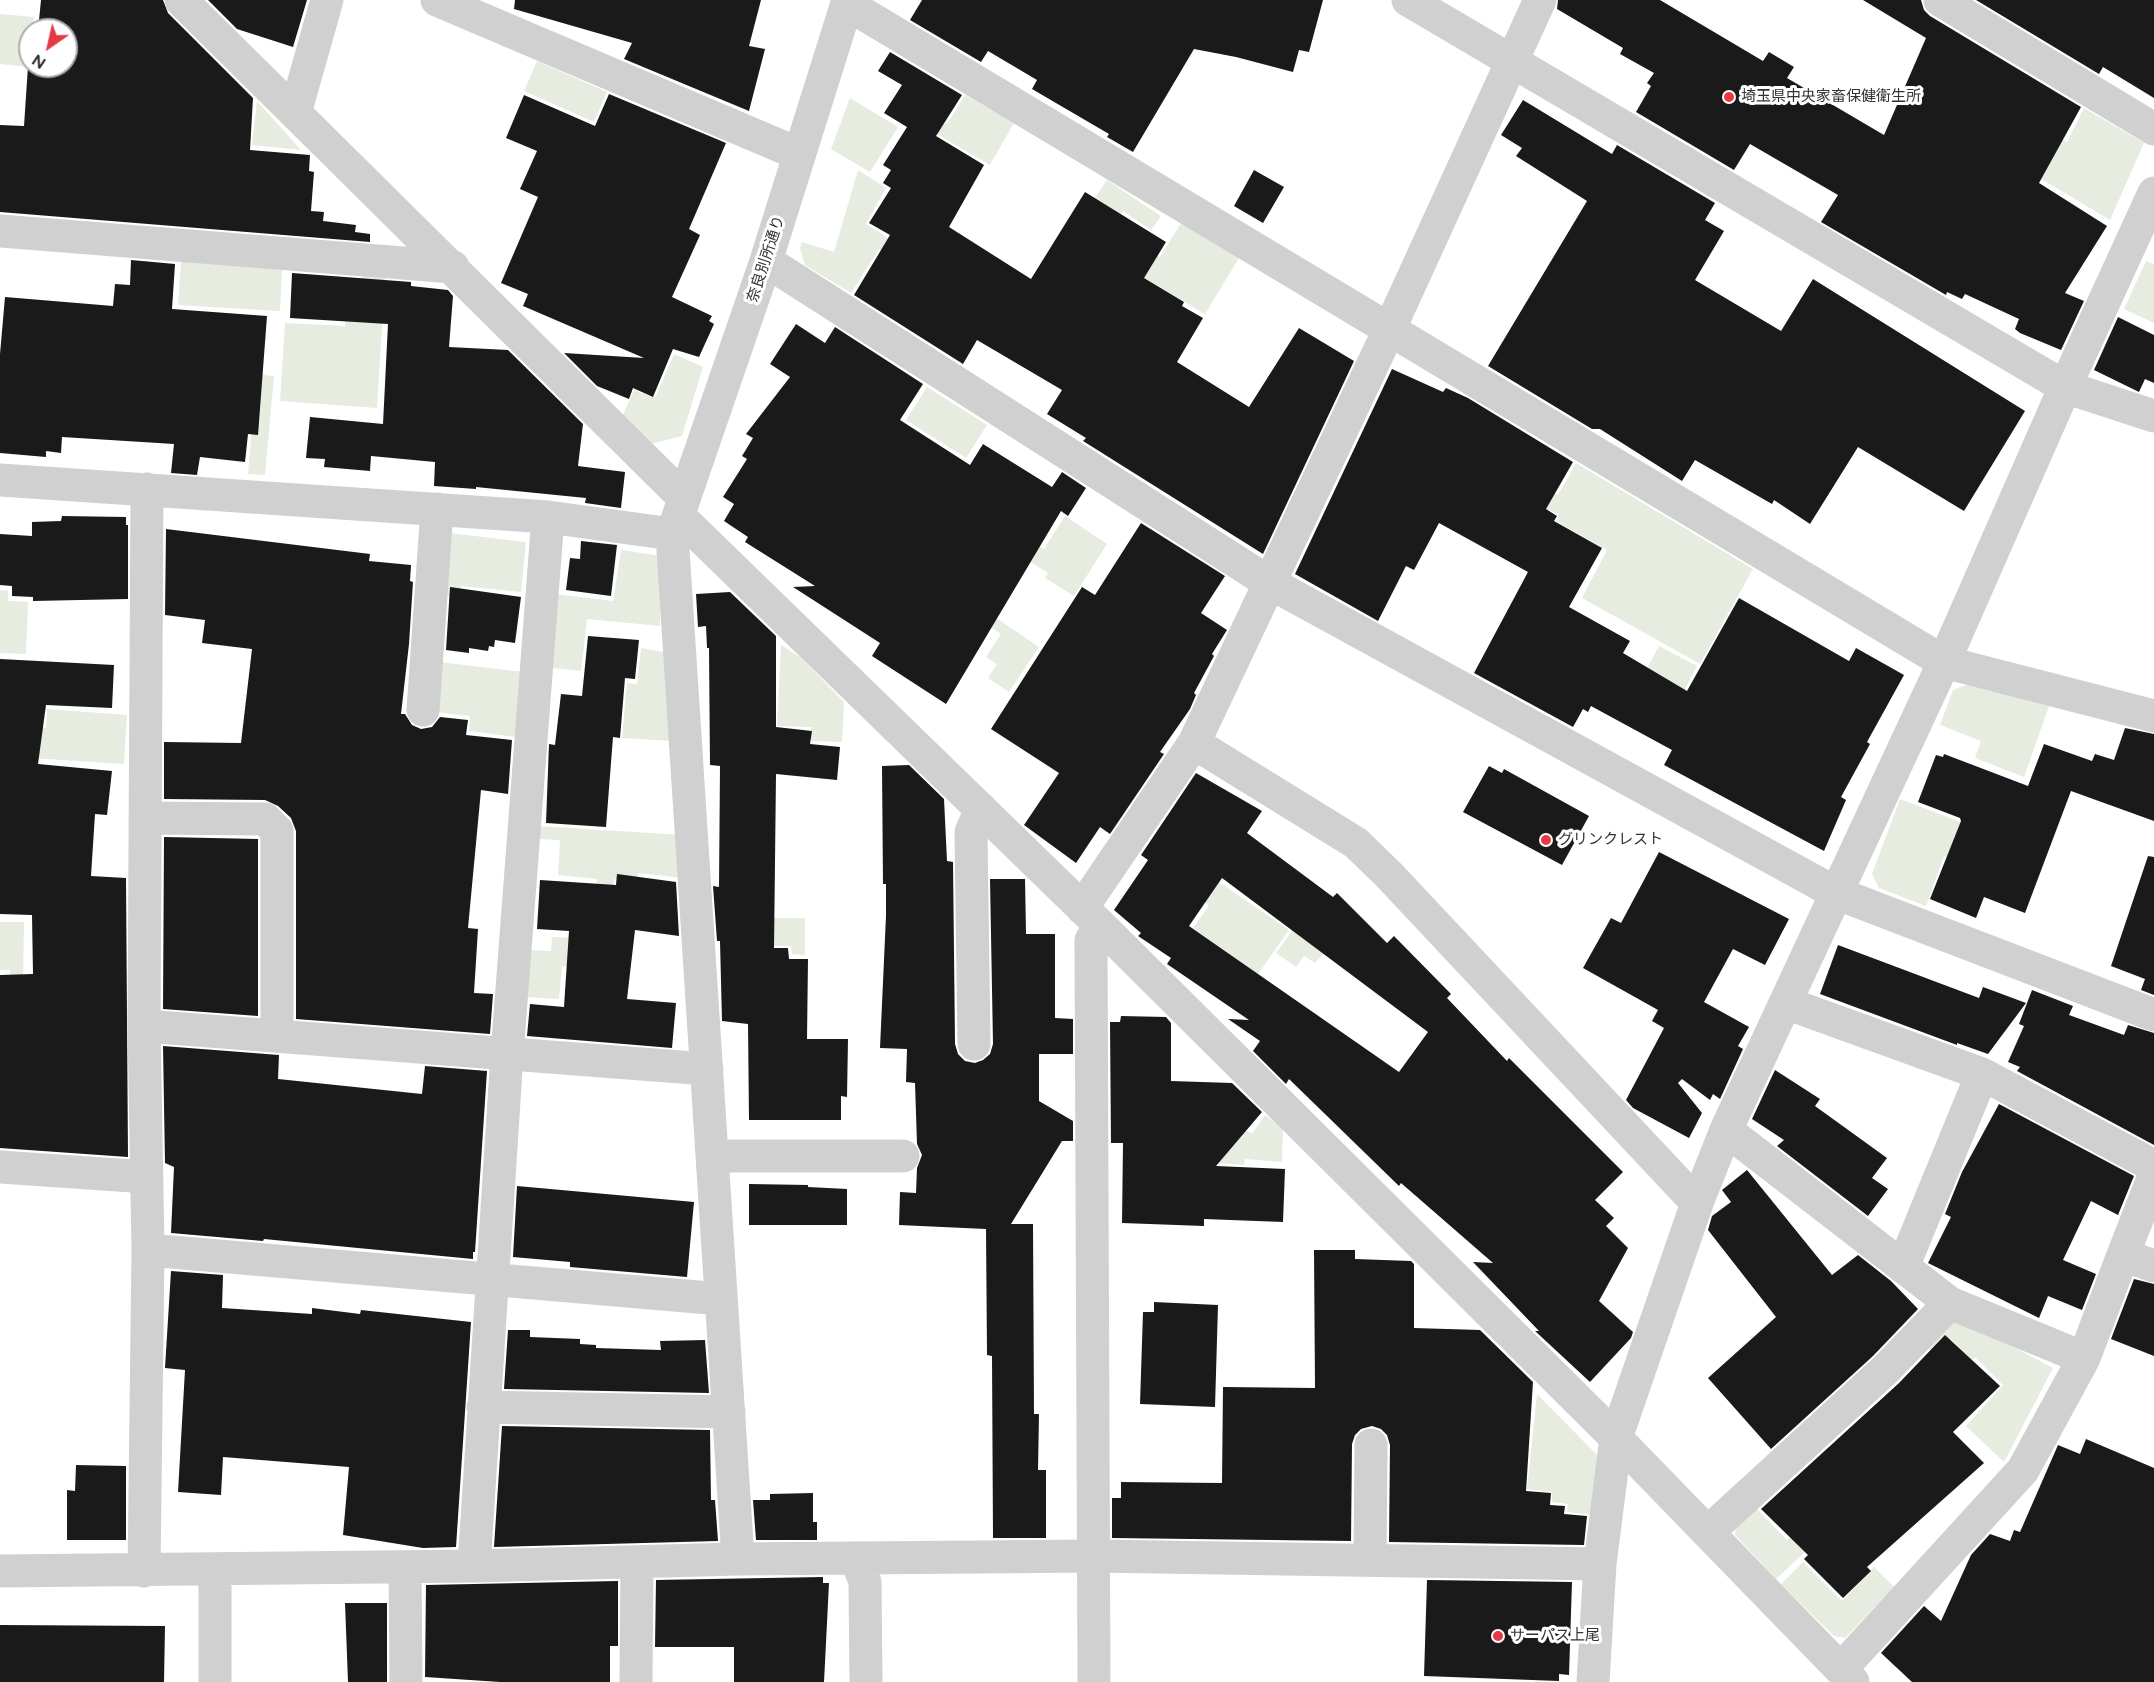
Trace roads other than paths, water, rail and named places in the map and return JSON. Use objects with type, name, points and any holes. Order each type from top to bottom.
[{"type":"street","points":[[181,0],[453,267],[679,516],[1092,917],[1616,1438],[1847,1675],[2023,1470],[2084,1358],[2154,1176]]},
{"type":"street","points":[[295,113],[327,0]]},
{"type":"street","points":[[436,0],[799,154]]},
{"type":"street","points":[[1408,0],[2065,387],[2154,416]]},
{"type":"street","points":[[1094,1682],[1092,917],[1194,744],[1390,328],[1540,0]]},
{"type":"street","points":[[1940,0],[2154,129]]},
{"type":"street","points":[[848,2],[1944,662],[2154,716]]},
{"type":"street","name":"奈良別所通り","points":[[679,516],[766,261],[848,2]]},
{"type":"street","points":[[1593,1682],[1600,1564],[1616,1438],[1697,1203],[1726,1130],[1944,662],[2065,387],[2154,193]]},
{"type":"street","points":[[0,231],[453,267]]},
{"type":"street","points":[[766,261],[1270,583],[1836,893],[2154,1015]]},
{"type":"street","points":[[0,480],[549,517],[679,516]]},
{"type":"street","points":[[144,1571],[148,1250],[144,1026],[147,489]]},
{"type":"street","points":[[423,710],[437,509]]},
{"type":"street","points":[[679,516],[707,1069],[738,1559]]},
{"type":"street","points":[[474,1566],[507,1054],[549,517]]},
{"type":"street","points":[[1194,744],[1356,843],[1389,875],[1697,1203]]},
{"type":"street","points":[[974,1044],[971,832],[981,809]]},
{"type":"street","points":[[145,818],[265,819],[277,831],[277,1036]]},
{"type":"street","points":[[1786,1003],[1982,1074],[2154,1166]]},
{"type":"street","points":[[144,1026],[707,1069]]},
{"type":"street","points":[[1903,1267],[1982,1074]]},
{"type":"street","points":[[1726,1130],[1950,1303],[2084,1358]]},
{"type":"street","points":[[712,1156],[903,1156]]},
{"type":"street","points":[[0,1167],[147,1177]]},
{"type":"street","points":[[148,1250],[721,1299]]},
{"type":"street","points":[[2123,1255],[2154,1266]]},
{"type":"street","points":[[1708,1532],[1886,1369],[1950,1303]]},
{"type":"street","points":[[483,1407],[729,1412]]},
{"type":"street","points":[[1370,1560],[1371,1445]]},
{"type":"street","points":[[0,1571],[144,1571],[637,1563],[738,1559],[1095,1556],[1600,1564]]},
{"type":"street","points":[[856,1558],[865,1582],[867,1682]]},
{"type":"street","points":[[636,1682],[637,1563]]},
{"type":"street","points":[[405,1567],[406,1682]]},
{"type":"street","points":[[215,1569],[215,1682]]},
{"type":"place","name":"埼玉県中央家畜保健衛生所","points":[[1729,97]]},
{"type":"place","name":"グリンクレスト","points":[[1546,840]]},
{"type":"place","name":"サーパス上尾","points":[[1498,1636]]}]
